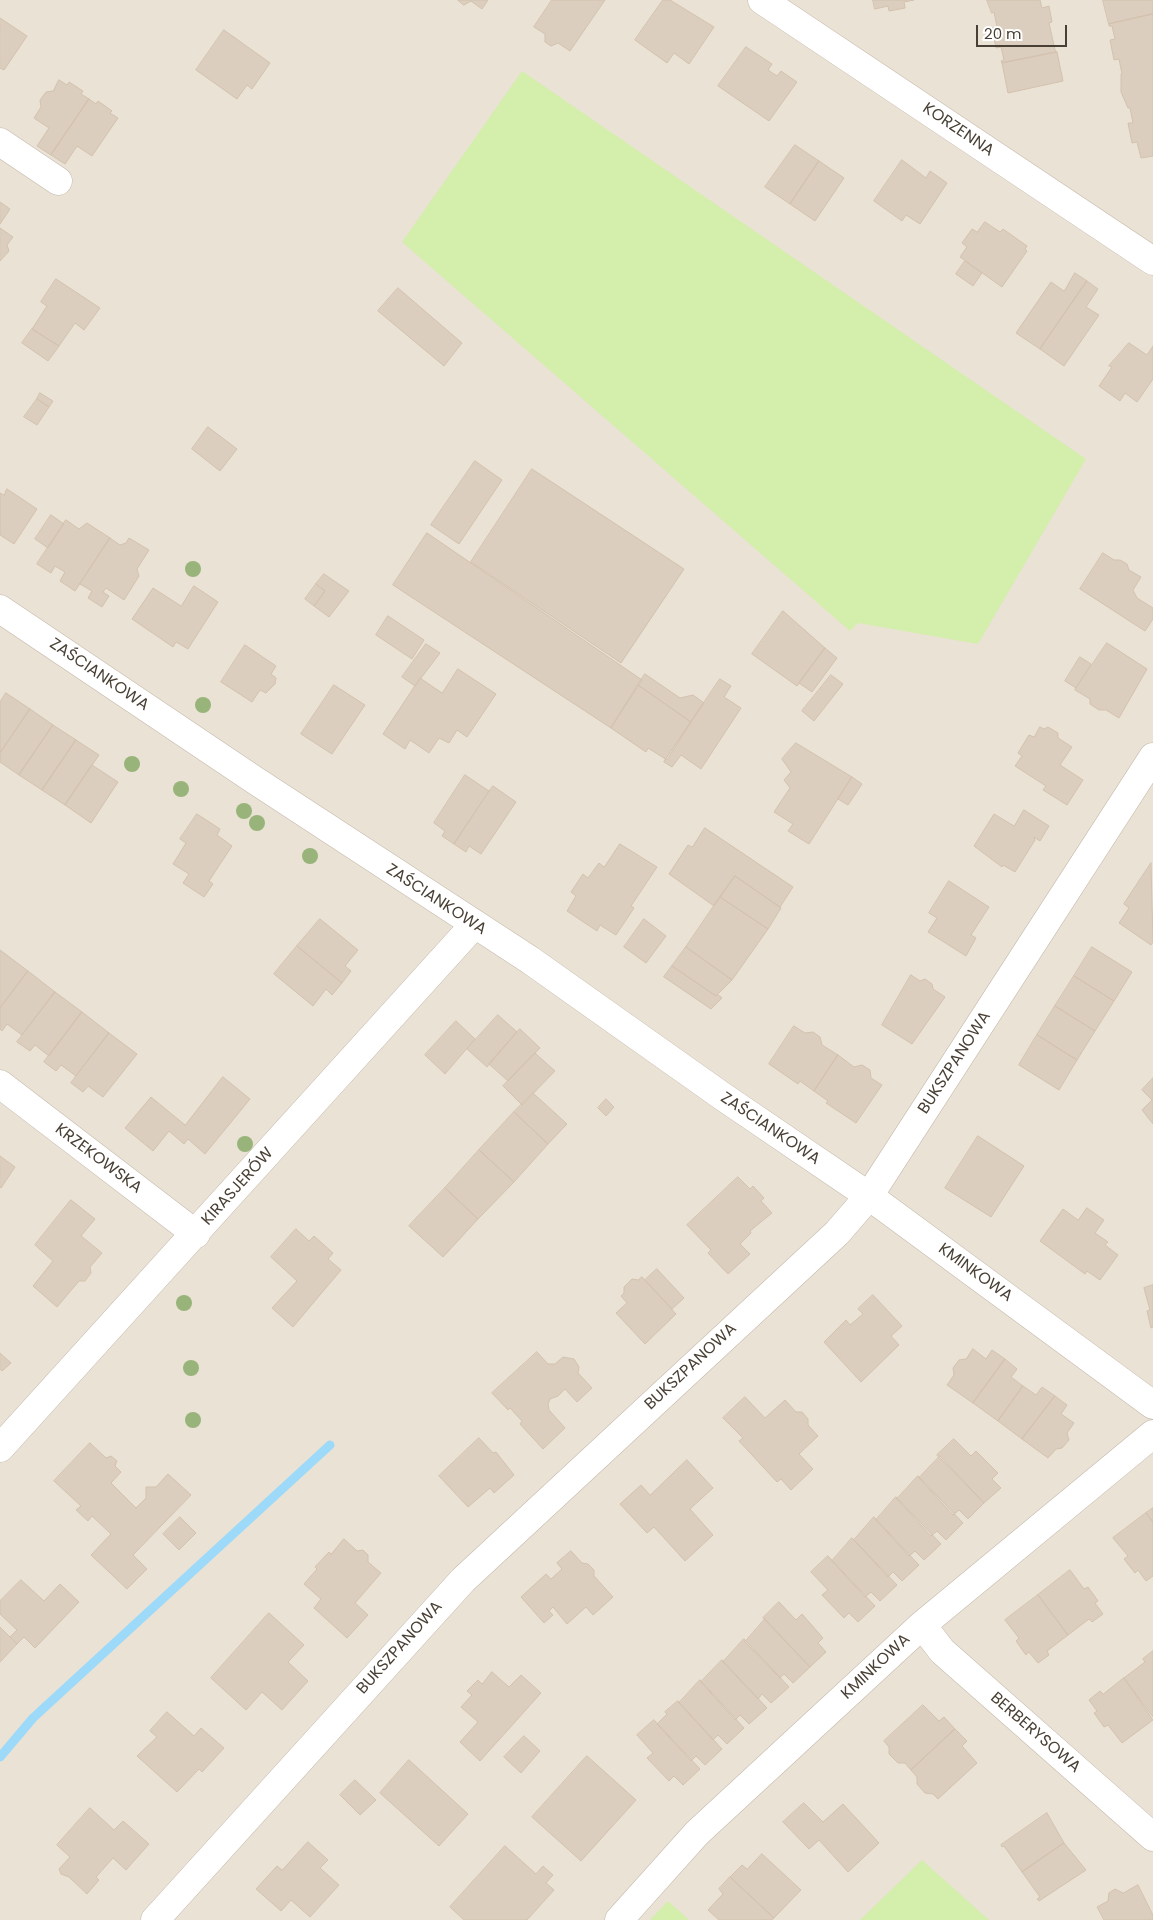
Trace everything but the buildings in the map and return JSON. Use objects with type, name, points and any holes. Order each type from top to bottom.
[{"type":"street","name":"KORZENNA","points":[[762,0],[1153,261]]},
{"type":"street","points":[[0,142],[58,181]]},
{"type":"street","name":"ZAŚCIANKOWA","points":[[0,609],[474,925],[530,960],[722,1096],[869,1196]]},
{"type":"street","name":"BUKSZPANOWA","points":[[156,1920],[463,1580],[837,1233],[869,1196],[1153,757]]},
{"type":"street","name":"KIRASJERÓW","points":[[0,1448],[196,1234],[474,925]]},
{"type":"street","name":"KRZEKOWSKA","points":[[0,1084],[196,1234]]},
{"type":"street","name":"KMINKOWA","points":[[869,1196],[1153,1404]]},
{"type":"street","name":"KMINKOWA","points":[[619,1920],[697,1833],[922,1625],[1153,1434]]},
{"type":"street","name":"BERBERYSOWA","points":[[922,1625],[942,1651],[1153,1837]]},
{"type":"shaded area","points":[[0,0],[1153,0],[1153,1920],[0,1920]]},
{"type":"green space","points":[[522,71],[1086,459],[978,644],[858,623],[850,631],[402,242]]},
{"type":"green space","points":[[922,1860],[989,1920],[860,1920]]},
{"type":"green space","points":[[668,1901],[689,1920],[650,1920]]},
{"type":"waterway","points":[[0,1757],[33,1718],[330,1445]]}]
